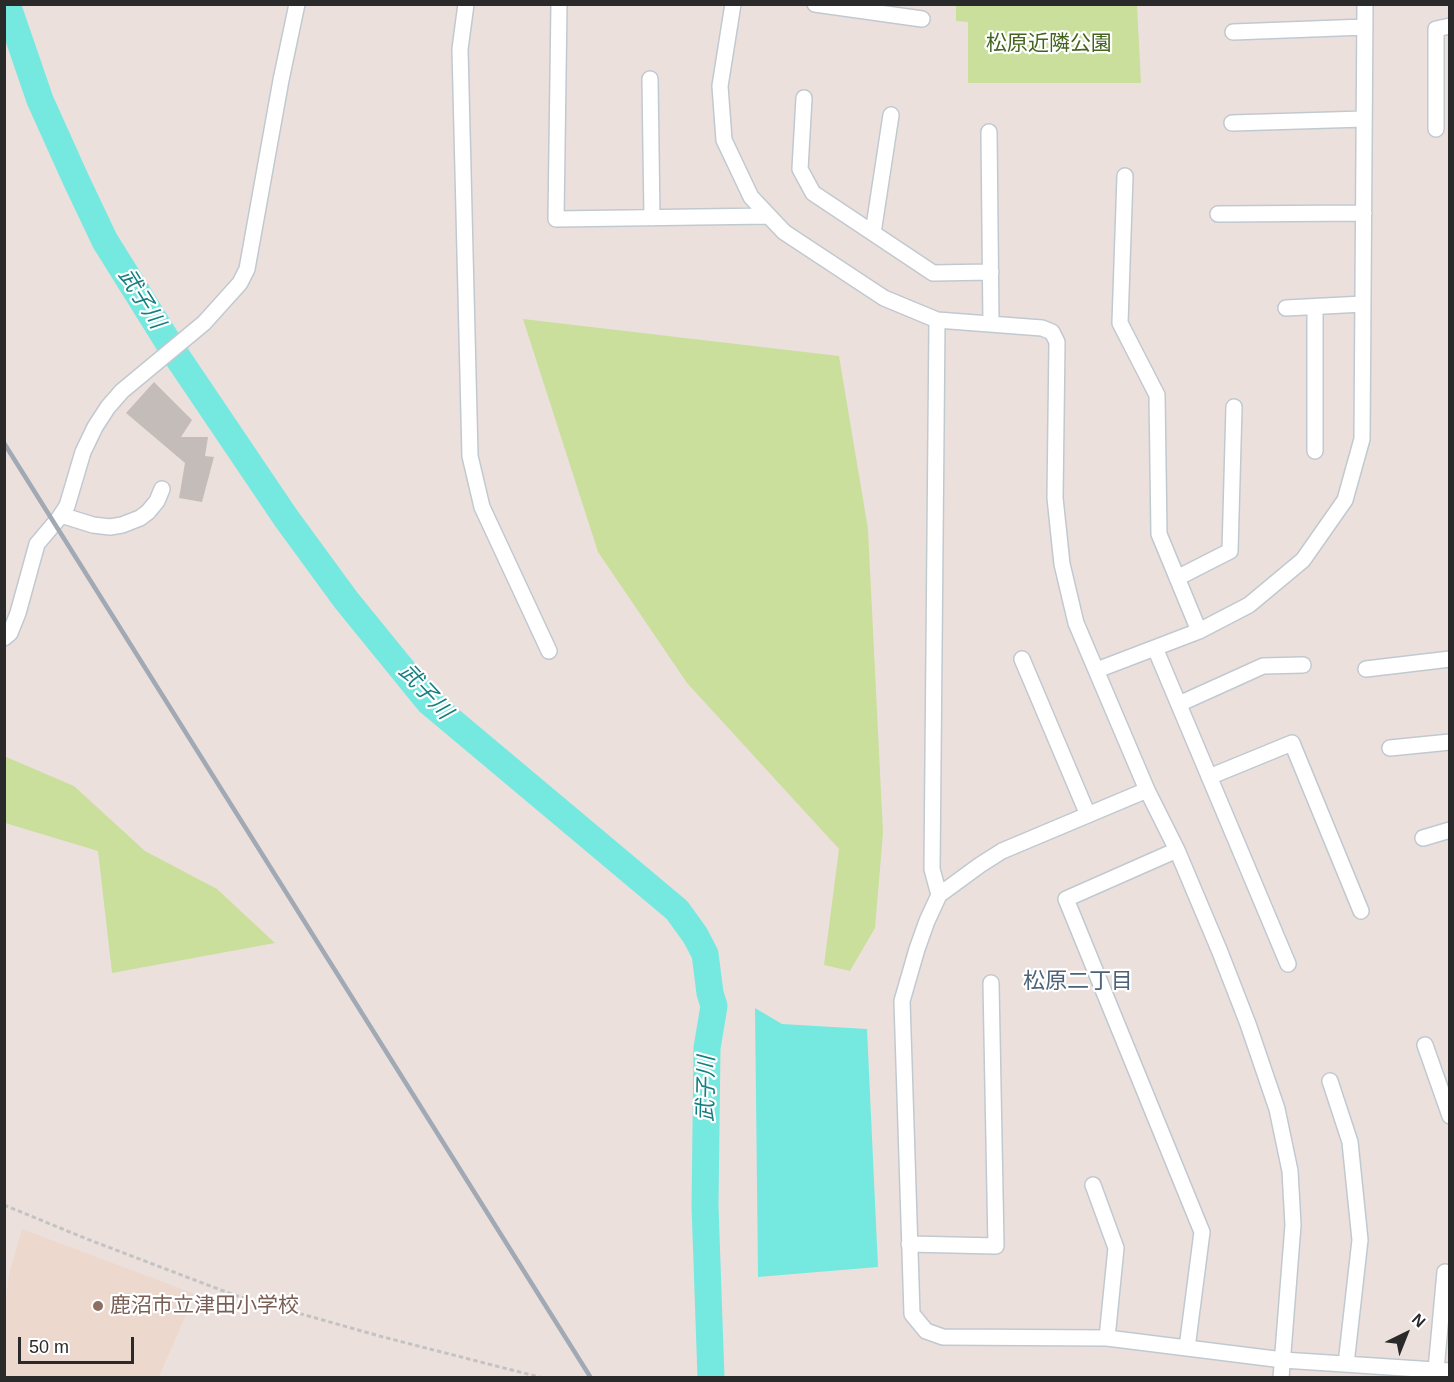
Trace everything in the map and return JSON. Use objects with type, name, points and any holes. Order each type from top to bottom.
[{"type":"street","points":[[4,638],[10,633],[18,614],[37,544],[68,506],[83,452],[108,407],[122,391],[204,323],[240,283],[247,269],[297,4]]},
{"type":"street","points":[[466,4],[460,49],[470,456],[482,507],[549,651]]},
{"type":"street","points":[[559,4],[556,219],[768,216]]},
{"type":"street","points":[[733,4],[720,86],[724,140],[751,197],[768,216],[784,232],[884,298],[937,320],[1042,328],[1052,332],[1057,342],[1055,498],[1062,564],[1076,623],[1147,790],[1220,952],[1277,1109],[1290,1171],[1293,1225],[1281,1377]]},
{"type":"street","points":[[815,4],[922,19]]},
{"type":"street","points":[[1097,670],[1198,631],[1249,605],[1303,560],[1345,500],[1362,439],[1365,4]]},
{"type":"street","points":[[1436,129],[1436,28],[1449,26]]},
{"type":"street","points":[[1233,32],[1365,27]]},
{"type":"street","points":[[650,79],[652,218]]},
{"type":"street","points":[[804,98],[800,169],[813,193],[933,273],[991,272]]},
{"type":"street","points":[[873,233],[891,115]]},
{"type":"street","points":[[1232,123],[1364,119]]},
{"type":"street","points":[[989,132],[991,324]]},
{"type":"street","points":[[1125,176],[1120,323],[1157,395],[1159,534],[1198,631]]},
{"type":"street","points":[[1218,214],[1364,213]]},
{"type":"street","points":[[1286,308],[1363,304]]},
{"type":"street","points":[[1315,307],[1315,451]]},
{"type":"street","points":[[937,320],[932,869],[939,896]]},
{"type":"street","points":[[1177,578],[1230,551],[1234,407]]},
{"type":"street","points":[[61,515],[94,526],[122,525],[148,512],[157,501],[162,489]]},
{"type":"street","points":[[1155,648],[1288,964]]},
{"type":"street","points":[[1022,659],[1088,815]]},
{"type":"street","points":[[1366,669],[1449,659]]},
{"type":"street","points":[[1179,704],[1263,666],[1303,665]]},
{"type":"street","points":[[1390,748],[1449,742]]},
{"type":"street","points":[[1209,777],[1292,743],[1360,911]]},
{"type":"street","points":[[1147,790],[1002,851],[939,896],[927,921],[916,948],[902,1001],[912,1314],[926,1331],[944,1337],[1107,1338],[1283,1360],[1443,1370],[1445,1272],[1449,1272]]},
{"type":"street","points":[[1423,838],[1449,830]]},
{"type":"street","points":[[1176,850],[1066,899],[1202,1232],[1187,1348]]},
{"type":"street","points":[[909,1244],[996,1246],[991,983]]},
{"type":"street","points":[[1425,1045],[1449,1116]]},
{"type":"street","points":[[1330,1081],[1350,1142],[1360,1240],[1346,1364]]},
{"type":"street","points":[[1093,1185],[1116,1248],[1107,1338]]},
{"type":"path","points":[[4,1205],[234,1295],[383,1337],[543,1377]]},
{"type":"shaded area","name":"鹿沼市立津田小学校","points":[[22,1229],[195,1294],[159,1377],[5,1377],[4,1317],[9,1274]]},
{"type":"green space","name":"松原近隣公園","points":[[956,5],[1137,5],[1141,83],[968,83],[968,22],[956,21]]},
{"type":"green space","points":[[523,319],[839,356],[868,529],[883,833],[875,928],[850,971],[824,965],[839,849],[687,683],[598,552]]},
{"type":"green space","points":[[4,756],[74,786],[145,851],[217,889],[275,943],[112,973],[98,851],[5,823]]},
{"type":"water","points":[[755,1008],[782,1024],[867,1029],[878,1267],[758,1277]]},
{"type":"building","points":[[154,382],[192,420],[181,437],[208,437],[205,456],[214,457],[202,502],[179,498],[185,463],[126,413]]},
{"type":"waterway","name":"武子川","points":[[7,4],[40,100],[105,241],[178,358],[286,518],[346,600],[429,702],[677,910],[705,954],[714,1006],[707,1048],[705,1206],[711,1378]]},
{"type":"railway","points":[[4,443],[591,1378]]},
{"type":"place","name":"鹿沼市立津田小学校","points":[[98,1306]]},
{"type":"district","name":"松原二丁目","points":[[1078,982]]}]
